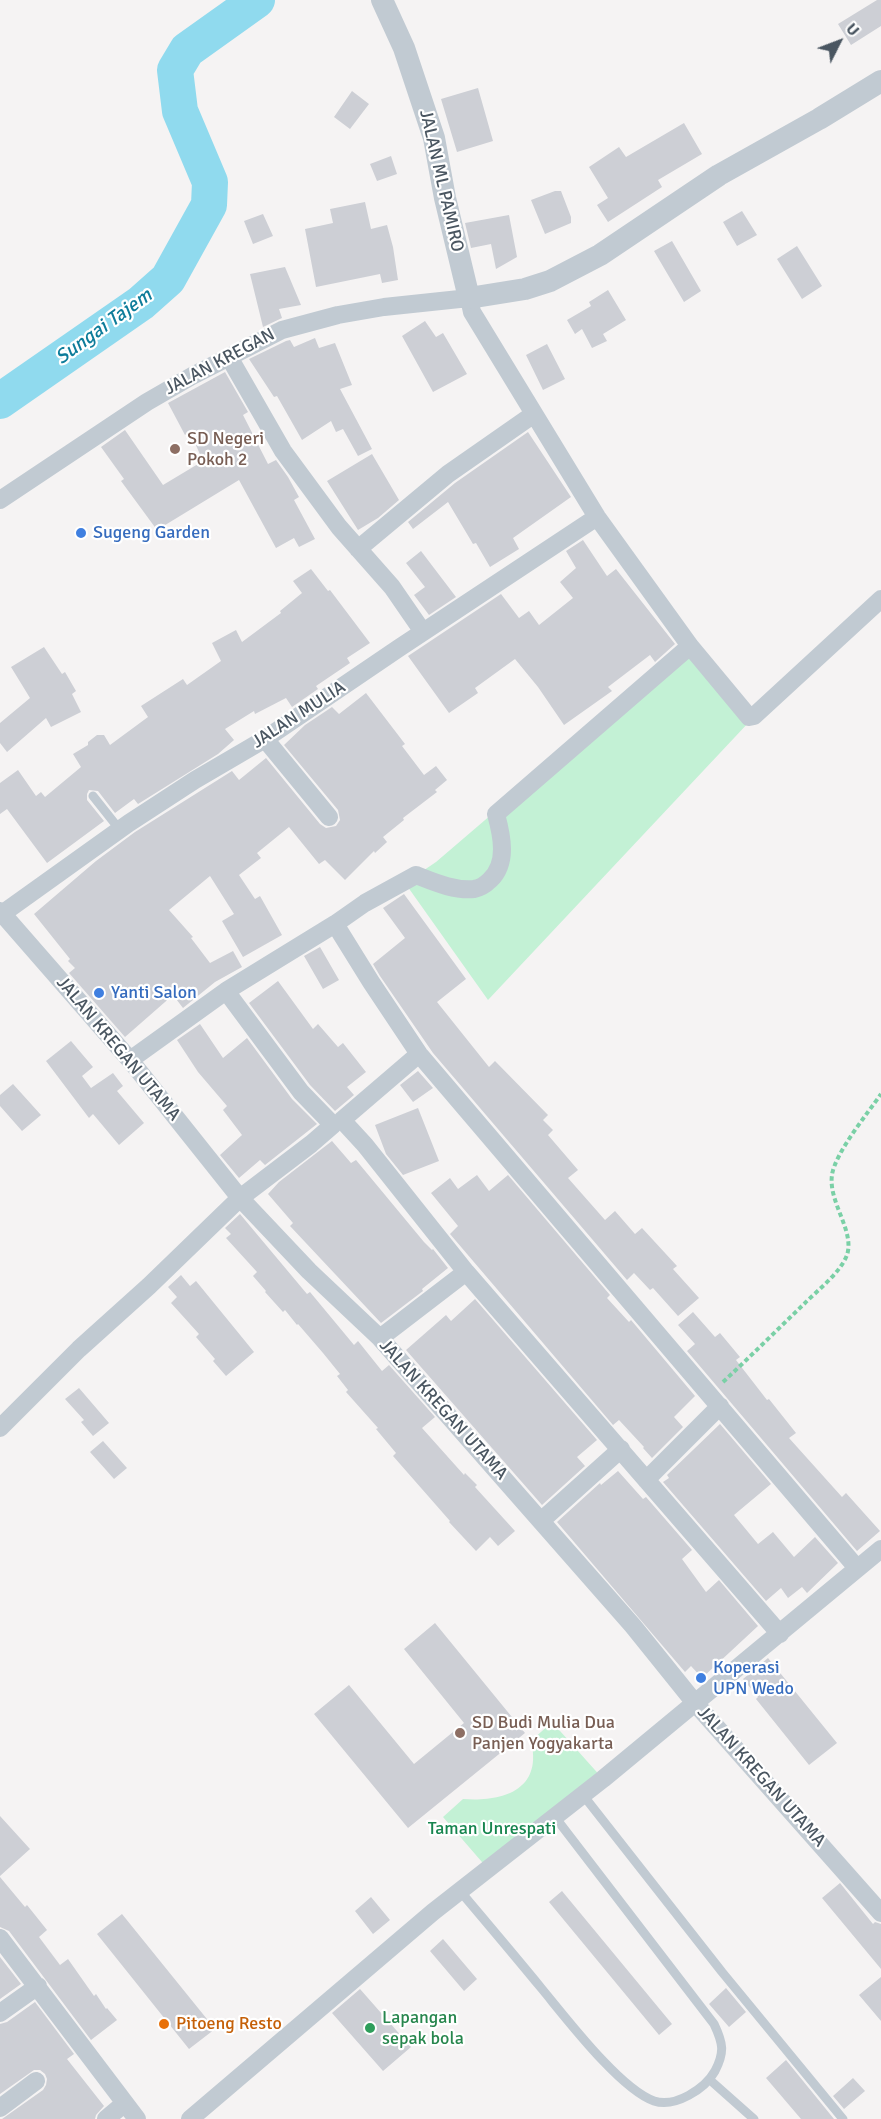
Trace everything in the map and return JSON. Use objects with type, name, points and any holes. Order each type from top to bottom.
[{"type":"street","name":"JALAN ML PAMIRO","points":[[382,0],[404,48],[434,138],[445,198],[469,298]]},
{"type":"street","points":[[881,81],[719,175],[600,255],[542,284],[498,295],[469,298],[472,312],[597,517],[690,646],[744,713],[751,718],[881,599]]},
{"type":"street","name":"JALAN KREGAN","points":[[0,500],[147,402],[282,330],[338,315],[384,307],[469,298]]},
{"type":"street","points":[[229,357],[283,451],[339,527],[392,587],[423,632]]},
{"type":"street","points":[[358,549],[448,474],[534,414]]},
{"type":"street","name":"JALAN MULIA","points":[[1,913],[195,780],[265,739],[597,517]]},
{"type":"street","points":[[130,1060],[226,991],[365,903],[416,875],[456,888],[476,889],[483,886],[496,874],[500,866],[503,846],[496,814],[690,646]]},
{"type":"street","points":[[265,739],[329,817]]},
{"type":"street","name":"JALAN KREGAN UTAMA","points":[[1,913],[130,1060],[240,1198],[309,1271],[380,1338],[542,1520],[633,1626],[695,1703],[881,1913]]},
{"type":"street","points":[[335,924],[419,1054],[857,1568]]},
{"type":"street","points":[[0,1428],[79,1349],[149,1286],[240,1198],[333,1125],[301,1092],[226,991]]},
{"type":"street","points":[[419,1054],[342,1120],[387,1172],[466,1272],[780,1634]]},
{"type":"street","points":[[380,1338],[466,1272]]},
{"type":"street","points":[[646,1480],[715,1400]]},
{"type":"street","points":[[542,1520],[621,1449]]},
{"type":"street","points":[[190,2119],[433,1912],[584,1795],[881,1549]]},
{"type":"street","points":[[0,1938],[137,2119]]},
{"type":"street","points":[[0,2013],[38,1986]]},
{"type":"street","points":[[0,2108],[36,2081]]},
{"type":"street","points":[[106,2119],[125,2103]]},
{"type":"lane","points":[[93,795],[120,830]]},
{"type":"lane","points":[[584,1795],[722,1972],[843,2119]]},
{"type":"lane","points":[[460,1891],[579,2033],[620,2078],[643,2096],[664,2103],[676,2100],[710,2080],[722,2055],[722,2046],[714,2024],[555,1817]]},
{"type":"lane","points":[[710,2080],[754,2119]]},
{"type":"path","points":[[715,1400],[844,1261],[848,1253],[848,1238],[834,1198],[831,1175],[837,1160],[881,1094]]},
{"type":"green space","points":[[686,648],[750,721],[488,1000],[405,883],[436,862]]},
{"type":"green space","name":"Taman Unrespati","points":[[552,1722],[603,1779],[488,1869],[443,1817],[463,1799],[505,1795],[525,1782],[531,1771],[533,1758],[531,1741]]},
{"type":"building","points":[[877,0],[881,0],[881,26],[851,45],[838,24]]},
{"type":"building","points":[[478,88],[493,141],[457,152],[441,99]]},
{"type":"building","points":[[352,91],[369,104],[350,129],[334,117]]},
{"type":"building","points":[[684,123],[702,154],[658,180],[662,187],[608,222],[597,205],[608,198],[589,167],[619,147],[626,157]]},
{"type":"building","points":[[391,156],[397,174],[377,181],[370,164]]},
{"type":"building","points":[[561,191],[571,223],[545,234],[531,200]]},
{"type":"building","points":[[365,202],[371,229],[387,225],[398,280],[382,283],[380,274],[316,287],[305,229],[333,223],[330,209]]},
{"type":"building","points":[[742,211],[757,235],[737,246],[723,222]]},
{"type":"building","points":[[263,214],[273,236],[253,244],[244,221]]},
{"type":"building","points":[[509,215],[517,257],[496,269],[491,244],[471,248],[465,223]]},
{"type":"building","points":[[672,241],[701,291],[684,302],[654,251]]},
{"type":"building","points":[[797,246],[822,286],[802,299],[777,259]]},
{"type":"building","points":[[285,267],[301,305],[279,309],[282,318],[263,327],[250,274]]},
{"type":"building","points":[[608,290],[626,320],[603,334],[607,341],[592,348],[582,329],[575,334],[567,320],[591,306],[589,302]]},
{"type":"building","points":[[425,321],[436,337],[443,333],[467,374],[433,392],[402,336]]},
{"type":"building","points":[[315,338],[319,348],[335,343],[352,385],[340,389],[372,449],[358,456],[343,429],[336,432],[331,421],[302,440],[277,396],[274,397],[249,359],[286,341],[290,340],[294,347]]},
{"type":"building","points":[[547,344],[565,379],[543,390],[526,355]]},
{"type":"building","points":[[225,372],[248,412],[243,415],[268,464],[276,460],[299,497],[294,500],[315,539],[299,547],[294,538],[276,548],[239,480],[157,530],[121,481],[124,479],[101,447],[125,430],[163,485],[203,461],[190,432],[185,435],[168,403]]},
{"type":"building","points":[[528,432],[571,497],[513,538],[519,549],[490,567],[448,502],[413,529],[408,522],[455,483]]},
{"type":"building","points":[[372,454],[399,500],[378,518],[358,530],[327,481]]},
{"type":"building","points":[[583,540],[607,576],[616,569],[675,644],[655,662],[650,655],[608,687],[612,691],[564,725],[515,659],[475,688],[478,693],[449,713],[408,656],[501,594],[519,618],[529,611],[539,625],[573,598],[560,582],[576,568],[566,551]]},
{"type":"building","points":[[421,551],[456,597],[429,615],[414,595],[425,587],[406,563]]},
{"type":"building","points":[[311,569],[370,643],[347,658],[350,663],[316,686],[318,689],[292,707],[286,698],[255,714],[254,711],[225,729],[234,740],[218,754],[138,804],[134,799],[115,813],[98,791],[89,790],[87,800],[104,821],[47,863],[7,809],[0,814],[0,783],[18,770],[36,796],[41,792],[45,797],[81,767],[73,754],[88,745],[88,742],[97,735],[104,735],[110,745],[148,717],[141,706],[183,679],[187,685],[221,661],[212,643],[236,630],[242,642],[281,613],[280,611],[302,593],[293,581]]},
{"type":"building","points":[[44,647],[62,674],[65,672],[76,691],[72,694],[81,712],[51,727],[46,718],[7,752],[0,743],[0,723],[30,698],[11,667]]},
{"type":"building","points":[[366,693],[405,744],[402,746],[424,775],[436,766],[447,780],[435,790],[437,792],[383,837],[387,842],[375,853],[374,851],[345,880],[325,860],[319,864],[289,827],[257,853],[261,858],[239,875],[255,899],[260,896],[282,935],[243,957],[222,921],[234,914],[210,876],[169,910],[193,937],[191,938],[210,963],[233,951],[242,967],[215,982],[183,1008],[173,995],[125,1037],[69,973],[75,968],[68,961],[70,959],[34,914],[96,861],[135,832],[232,771],[239,780],[266,758],[320,824],[326,828],[336,826],[340,820],[338,810],[284,745],[305,725],[332,707],[339,714]]},
{"type":"building","points":[[404,894],[466,979],[437,1002],[489,1067],[495,1061],[548,1115],[543,1120],[553,1130],[548,1135],[578,1170],[568,1178],[605,1220],[615,1211],[635,1234],[642,1228],[677,1266],[673,1269],[699,1298],[678,1316],[653,1288],[650,1290],[634,1273],[627,1280],[433,1053],[380,976],[373,964],[405,938],[383,908]]},
{"type":"building","points":[[320,947],[339,980],[323,989],[304,956]]},
{"type":"building","points":[[278,981],[313,1029],[318,1024],[338,1047],[343,1043],[366,1072],[347,1087],[354,1095],[335,1111],[310,1085],[249,1003]]},
{"type":"building","points":[[200,1024],[223,1058],[247,1038],[292,1099],[317,1124],[265,1165],[260,1160],[239,1178],[220,1155],[242,1135],[223,1110],[227,1106],[198,1072],[177,1040]]},
{"type":"building","points":[[71,1041],[93,1067],[82,1076],[91,1088],[113,1073],[123,1086],[117,1091],[144,1123],[119,1145],[93,1114],[89,1118],[46,1061]]},
{"type":"building","points":[[418,1071],[433,1088],[413,1102],[400,1085]]},
{"type":"building","points":[[13,1084],[41,1115],[22,1131],[0,1106],[0,1095]]},
{"type":"building","points":[[418,1108],[439,1161],[403,1175],[386,1154],[375,1125]]},
{"type":"building","points":[[332,1141],[351,1163],[356,1160],[448,1268],[422,1289],[423,1291],[381,1323],[290,1226],[293,1223],[268,1194],[279,1182]]},
{"type":"building","points":[[477,1175],[489,1191],[508,1175],[610,1295],[607,1298],[629,1322],[631,1320],[695,1396],[674,1417],[683,1427],[652,1458],[619,1420],[613,1425],[450,1234],[458,1226],[431,1193],[450,1178],[458,1189]]},
{"type":"building","points":[[240,1214],[307,1294],[310,1292],[354,1345],[358,1341],[382,1371],[389,1365],[435,1417],[422,1428],[464,1475],[465,1473],[477,1485],[475,1487],[515,1531],[498,1546],[490,1537],[476,1551],[449,1522],[393,1456],[396,1453],[376,1429],[378,1428],[346,1392],[348,1390],[337,1376],[340,1374],[298,1324],[285,1310],[283,1312],[265,1292],[253,1276],[257,1272],[226,1238],[231,1234],[225,1228]]},
{"type":"building","points":[[181,1275],[190,1286],[196,1281],[254,1352],[226,1376],[196,1337],[199,1334],[171,1303],[177,1297],[168,1287]]},
{"type":"building","points":[[475,1299],[597,1440],[577,1457],[585,1466],[542,1505],[406,1350],[446,1315],[451,1321]]},
{"type":"building","points":[[693,1312],[715,1337],[720,1333],[740,1357],[736,1360],[796,1433],[789,1438],[842,1497],[846,1493],[880,1531],[857,1551],[687,1351],[695,1344],[678,1325]]},
{"type":"building","points":[[79,1388],[109,1423],[93,1436],[81,1422],[84,1420],[65,1399]]},
{"type":"building","points":[[720,1424],[771,1484],[734,1515],[758,1544],[773,1532],[794,1557],[815,1537],[838,1563],[807,1593],[802,1587],[788,1598],[781,1588],[766,1601],[663,1482],[669,1478],[667,1475]]},
{"type":"building","points":[[103,1441],[127,1468],[114,1479],[90,1452]]},
{"type":"building","points":[[618,1471],[643,1499],[646,1497],[692,1550],[682,1559],[706,1592],[719,1580],[758,1626],[702,1678],[691,1666],[685,1672],[557,1522],[600,1483],[601,1485]]},
{"type":"building","points":[[435,1623],[525,1733],[408,1828],[314,1714],[349,1685],[414,1764],[464,1723],[404,1649]]},
{"type":"building","points":[[768,1658],[837,1743],[809,1765],[756,1699],[758,1697],[743,1679]]},
{"type":"building","points":[[0,1816],[30,1849],[0,1876]]},
{"type":"building","points":[[0,1877],[47,1930],[39,1937],[60,1965],[68,1959],[94,1996],[96,1994],[117,2020],[91,2040],[9,1931],[0,1927]]},
{"type":"building","points":[[840,1883],[873,1924],[875,1922],[881,1924],[881,1969],[822,1898]]},
{"type":"building","points":[[562,1891],[672,2024],[659,2035],[549,1902]]},
{"type":"building","points":[[371,1897],[390,1920],[373,1934],[355,1911]]},
{"type":"building","points":[[122,1914],[215,2029],[189,2049],[97,1934]]},
{"type":"building","points":[[443,1939],[477,1979],[464,1991],[430,1951]]},
{"type":"building","points":[[0,1957],[21,1984],[0,1999]]},
{"type":"building","points":[[881,1977],[881,2021],[859,1995]]},
{"type":"building","points":[[726,1988],[746,2012],[729,2027],[709,2004]]},
{"type":"building","name":"Lapangan sepak bola","points":[[360,1989],[411,2047],[383,2071],[332,2013]]},
{"type":"building","points":[[35,2002],[74,2054],[67,2059],[104,2106],[95,2119],[2,2119],[43,2090],[46,2085],[45,2074],[40,2070],[34,2070],[0,2094],[0,2024],[7,2022]]},
{"type":"building","points":[[786,2060],[834,2119],[801,2119],[766,2078]]},
{"type":"building","points":[[853,2078],[865,2091],[844,2109],[833,2096]]},
{"type":"waterway","name":"Sungai Tajem","points":[[0,401],[141,303],[168,279],[209,205],[210,182],[180,111],[175,70],[187,50],[257,0]]},
{"type":"place","name":"SD Negeri Pokoh 2","points":[[175,449]]},
{"type":"place","name":"Sugeng Garden","points":[[81,533]]},
{"type":"place","name":"Yanti Salon","points":[[99,993]]},
{"type":"place","name":"Koperasi UPN Wedo","points":[[701,1678]]},
{"type":"place","name":"SD Budi Mulia Dua Panjen Yogyakarta","points":[[460,1733]]},
{"type":"place","name":"Pitoeng Resto","points":[[164,2024]]},
{"type":"place","name":"Lapangan sepak bola","points":[[370,2028]]}]
